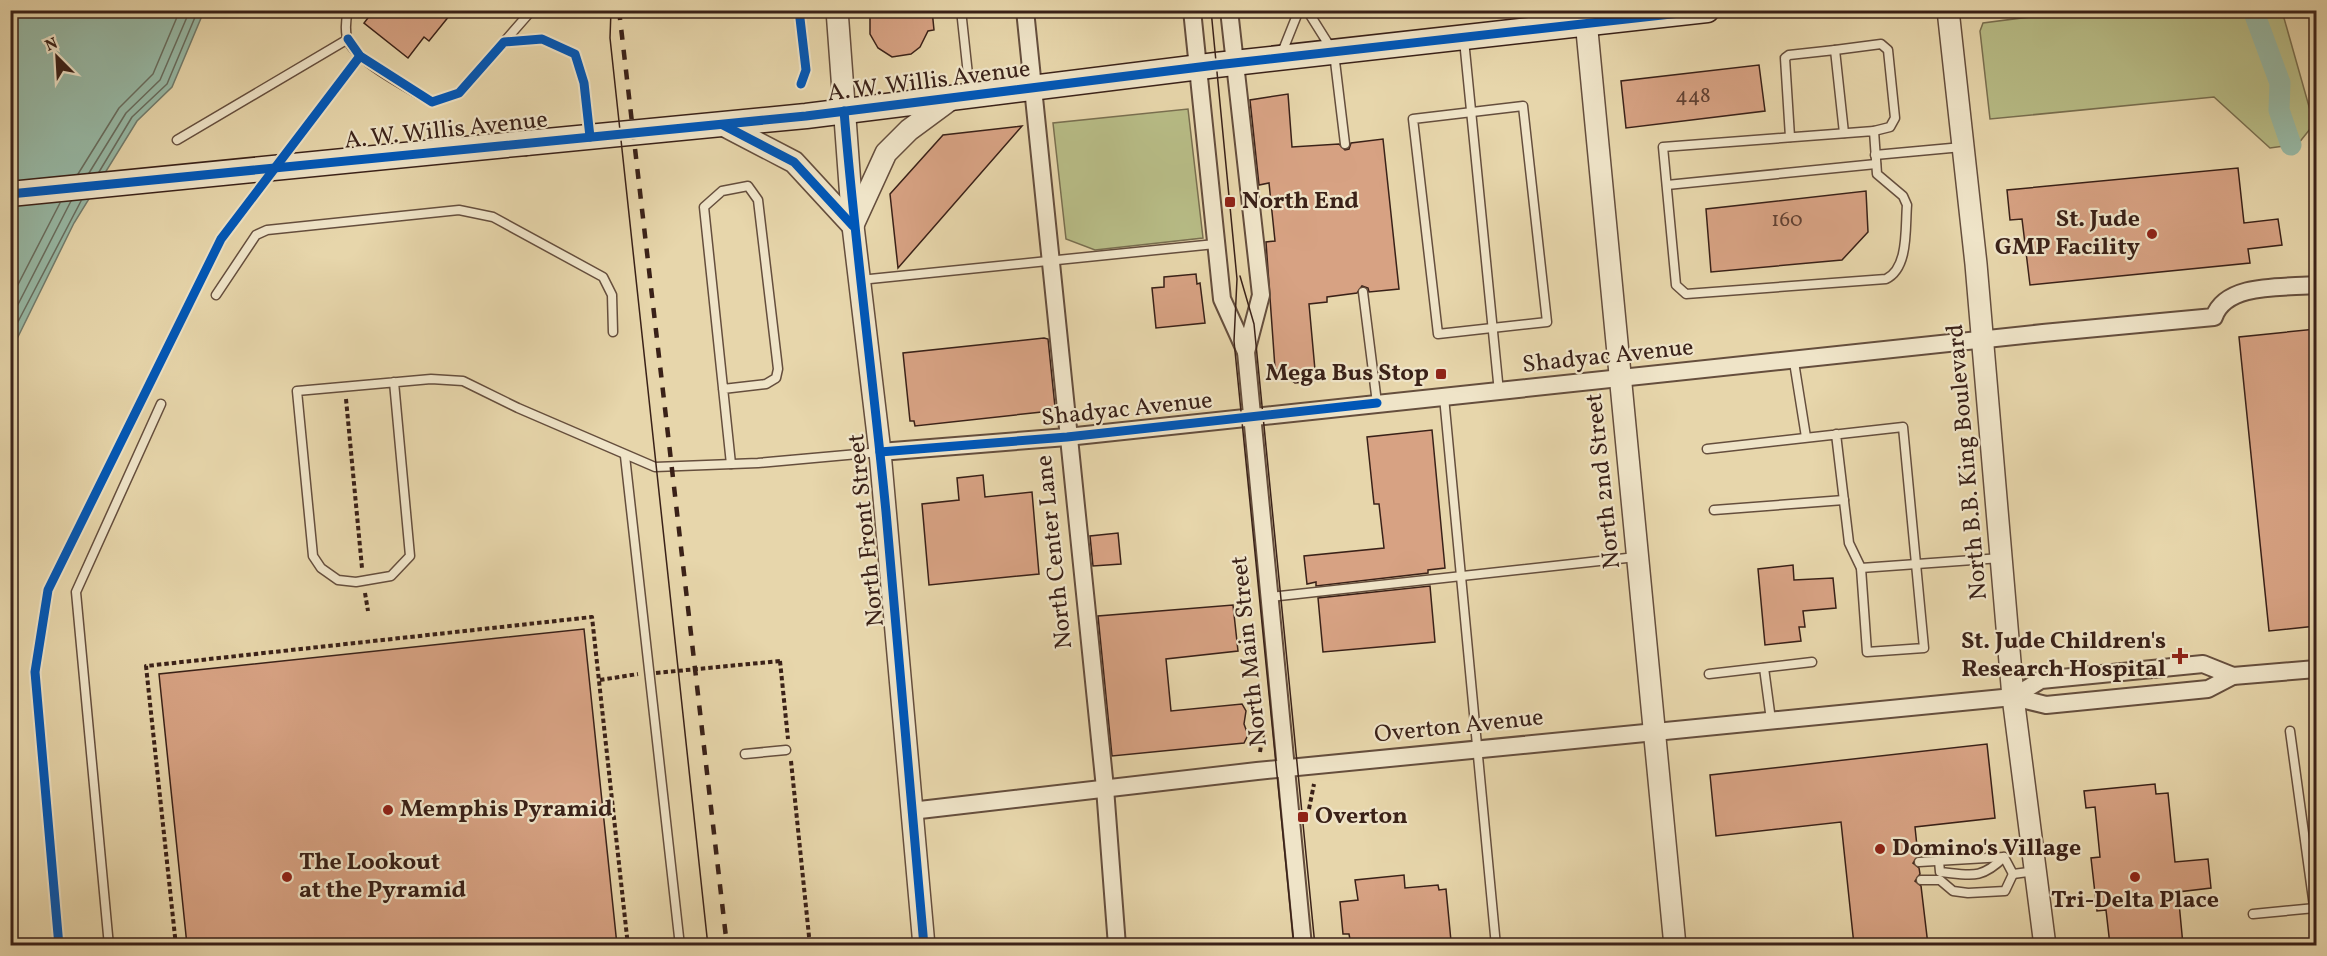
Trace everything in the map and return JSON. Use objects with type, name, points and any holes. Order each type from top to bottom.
[{"type":"main road","name":"A. W. Willis Avenue","points":[[10,194],[723,125],[961,98],[1234,63],[1464,39],[1586,18],[1707,10]]},
{"type":"street","name":"North Front Street","points":[[837,10],[853,226],[880,452],[924,945]]},
{"type":"street","name":"North Center Lane","points":[[1024,10],[1105,788],[1117,945]]},
{"type":"street","name":"North Main Street","points":[[1192,10],[1222,298],[1246,352],[1303,945]]},
{"type":"street","name":"North Main Street","points":[[1228,10],[1261,295],[1246,352]]},
{"type":"street","name":"North B.B. King Boulevard","points":[[1948,10],[1983,339],[2013,696],[2045,945]]},
{"type":"street","name":"North 2nd Street","points":[[1586,18],[1675,945]]},
{"type":"street","points":[[723,125],[794,162],[853,226],[886,153],[909,130],[961,98]]},
{"type":"street","name":"Shadyac Avenue","points":[[880,452],[1067,437],[1794,362],[1983,339],[2214,317],[2222,302],[2239,292],[2316,285]]},
{"type":"street","name":"Overton Avenue","points":[[2013,696],[2041,680],[2202,664],[2233,676]]},
{"type":"street","name":"Overton Avenue","points":[[911,811],[1257,771],[2013,696],[2046,705],[2208,689],[2233,676],[2316,669]]},
{"type":"lane","points":[[348,10],[346,21],[348,39],[360,56],[432,102],[459,93],[532,10]]},
{"type":"lane","points":[[961,10],[961,98]]},
{"type":"lane","points":[[1280,58],[1299,10]]},
{"type":"lane","points":[[1307,10],[1334,53],[1345,144]]},
{"type":"lane","points":[[177,140],[348,39]]},
{"type":"lane","points":[[504,42],[542,39],[575,54],[584,83],[590,137]]},
{"type":"lane","points":[[1464,39],[1499,392]]},
{"type":"lane","points":[[1791,137],[1785,58],[1789,55],[1881,44],[1888,50],[1895,118],[1890,127],[1874,131],[1663,147],[1676,285],[1680,291],[1686,294],[1886,279],[1901,266],[1907,205],[1903,196],[1877,174],[1874,131]]},
{"type":"lane","points":[[1835,50],[1844,133]]},
{"type":"lane","points":[[59,945],[35,672],[48,590],[221,239],[360,56]]},
{"type":"lane","points":[[1523,106],[1547,322],[1492,328],[1438,334],[1413,119],[1523,106]]},
{"type":"lane","points":[[1667,185],[1876,160],[1962,147]]},
{"type":"lane","points":[[723,389],[766,384],[776,378],[778,369],[758,200],[748,186],[722,191],[704,207],[723,389],[731,464]]},
{"type":"lane","points":[[216,295],[256,235],[267,230],[459,210],[493,217],[603,277],[612,296],[613,332]]},
{"type":"lane","points":[[860,280],[1215,244]]},
{"type":"lane","points":[[1363,292],[1377,404]]},
{"type":"lane","points":[[1794,362],[1806,437]]},
{"type":"lane","points":[[394,382],[410,556],[391,576],[363,581],[338,580],[321,568],[313,556],[297,391],[394,382],[431,379],[463,381],[625,456],[655,467],[731,464],[880,452]]},
{"type":"lane","points":[[1444,397],[1496,945]]},
{"type":"lane","points":[[109,945],[76,592],[161,404]]},
{"type":"lane","points":[[1707,449],[1806,437],[1903,427],[1924,648],[1867,652],[1861,568],[1849,543],[1836,434]]},
{"type":"lane","points":[[625,456],[653,673],[680,945]]},
{"type":"lane","points":[[1714,510],[1844,500]]},
{"type":"lane","points":[[1269,597],[1637,557]]},
{"type":"lane","points":[[1861,568],[2001,558]]},
{"type":"lane","points":[[1709,674],[1812,662]]},
{"type":"lane","points":[[1764,668],[1771,720]]},
{"type":"lane","points":[[2290,731],[2316,921]]},
{"type":"lane","points":[[745,754],[788,749]]},
{"type":"lane","points":[[2004,857],[2013,874]]},
{"type":"lane","points":[[1919,862],[2004,857]]},
{"type":"lane","points":[[1921,880],[1940,876],[1988,873],[2004,857]]},
{"type":"lane","points":[[1939,861],[1940,876],[1953,891],[1968,893],[2006,891],[2013,874]]},
{"type":"lane","points":[[2013,874],[2036,871]]},
{"type":"lane","points":[[2253,914],[2315,908]]},
{"type":"path","points":[[345,387],[363,581],[368,611]]},
{"type":"path","points":[[176,945],[146,666],[592,617],[628,945]]},
{"type":"path","points":[[600,680],[780,661],[810,945]]},
{"type":"path","points":[[1257,771],[1265,722]]},
{"type":"path","points":[[1308,816],[1317,765]]},
{"type":"green space","points":[[2083,10],[2282,11],[2314,124],[2298,144],[2270,148],[2214,97],[1990,119],[1980,31],[1983,23]]},
{"type":"green space","points":[[1188,109],[1203,238],[1095,250],[1066,239],[1053,123]]},
{"type":"water","points":[[11,11],[204,11],[172,87],[137,121],[74,223],[11,351]]},
{"type":"building","points":[[374,10],[454,10],[429,41],[424,37],[408,58],[364,23]]},
{"type":"building","points":[[870,10],[932,10],[934,30],[928,31],[920,47],[911,54],[892,57],[878,48],[870,34]]},
{"type":"building","points":[[1759,65],[1765,111],[1626,128],[1621,81]]},
{"type":"building","points":[[1288,94],[1292,147],[1339,144],[1345,150],[1349,149],[1351,143],[1383,139],[1399,289],[1369,292],[1368,288],[1362,286],[1357,293],[1327,297],[1327,302],[1309,304],[1316,381],[1295,383],[1275,368],[1266,242],[1275,241],[1269,183],[1259,185],[1250,100]]},
{"type":"building","points":[[1022,126],[898,268],[890,194],[943,135]]},
{"type":"building","name":"St. Jude GMP Facility","points":[[2238,168],[2244,223],[2278,219],[2282,245],[2248,249],[2250,263],[2030,285],[2022,219],[2010,220],[2007,190]]},
{"type":"building","points":[[1866,191],[1868,232],[1842,260],[1711,272],[1706,209]]},
{"type":"building","points":[[1196,274],[1197,284],[1200,283],[1205,323],[1156,328],[1152,288],[1164,287],[1164,277]]},
{"type":"building","points":[[2316,329],[2316,626],[2269,631],[2239,337]]},
{"type":"building","points":[[1048,339],[1055,407],[1051,407],[1051,411],[915,426],[914,421],[910,421],[903,353]]},
{"type":"building","points":[[1432,430],[1445,568],[1428,570],[1428,573],[1316,586],[1316,582],[1307,584],[1304,556],[1384,548],[1379,504],[1374,504],[1367,437]]},
{"type":"building","points":[[983,475],[985,497],[1032,492],[1039,574],[929,585],[922,504],[959,500],[957,478]]},
{"type":"building","points":[[1118,533],[1121,564],[1093,566],[1090,536]]},
{"type":"building","points":[[1793,565],[1794,580],[1833,578],[1836,608],[1803,611],[1805,627],[1799,627],[1801,641],[1765,645],[1758,569]]},
{"type":"building","points":[[1430,586],[1435,642],[1323,652],[1318,598]]},
{"type":"building","points":[[1233,605],[1238,651],[1166,659],[1171,711],[1242,704],[1246,711],[1244,724],[1248,735],[1244,743],[1112,756],[1098,616]]},
{"type":"building","name":"Memphis Pyramid","points":[[584,629],[617,945],[187,945],[159,674]]},
{"type":"building","name":"Domino's Village","points":[[1987,744],[1995,818],[1915,827],[1918,856],[1913,863],[1919,868],[1920,874],[1915,881],[1921,886],[1928,945],[1854,945],[1841,822],[1716,836],[1710,775]]},
{"type":"building","name":"Tri-Delta Place","points":[[2155,784],[2156,794],[2168,793],[2175,862],[2208,859],[2211,888],[2178,892],[2183,945],[2110,945],[2106,910],[2097,911],[2091,858],[2100,857],[2095,807],[2086,808],[2084,791]]},
{"type":"building","points":[[1404,875],[1405,888],[1438,885],[1439,890],[1446,889],[1451,941],[1423,943],[1423,945],[1351,945],[1349,934],[1343,934],[1340,902],[1358,900],[1355,880]]},
{"type":"waterway","points":[[2253,10],[2280,83],[2279,110],[2291,145]]},
{"type":"tram line","points":[[611,10],[610,38],[708,946]]},
{"type":"tram line","points":[[1211,10],[1237,279],[1234,341],[1294,946]]},
{"type":"tram line","points":[[1240,276],[1254,324],[1315,946]]},
{"type":"railway","points":[[619,10],[727,946]]},
{"type":"cycle path","points":[[799,10],[806,70],[801,84]]},
{"type":"cycle path","points":[[10,194],[806,116],[1216,65],[1707,10]]},
{"type":"cycle path","points":[[348,39],[360,56],[432,102],[459,93],[504,42],[542,39],[575,54],[584,83],[590,137]]},
{"type":"cycle path","points":[[59,946],[35,672],[48,590],[221,239],[360,56]]},
{"type":"cycle path","points":[[844,111],[886,512],[924,946]]},
{"type":"cycle path","points":[[723,125],[794,162],[853,226]]},
{"type":"cycle path","points":[[880,452],[1067,437],[1377,403]]},
{"type":"place","name":"North End","points":[[1230,202]]},
{"type":"place","name":"St. Jude GMP Facility","points":[[2152,234]]},
{"type":"place","name":"Mega Bus Stop","points":[[1441,374]]},
{"type":"place","name":"St. Jude Children's Research Hospital","points":[[2180,656]]},
{"type":"place","name":"Memphis Pyramid","points":[[388,810]]},
{"type":"place","name":"Overton","points":[[1303,817]]},
{"type":"place","name":"Domino's Village","points":[[1880,849]]},
{"type":"place","name":"The Lookout at the Pyramid","points":[[287,877]]},
{"type":"place","name":"Tri-Delta Place","points":[[2135,877]]}]
